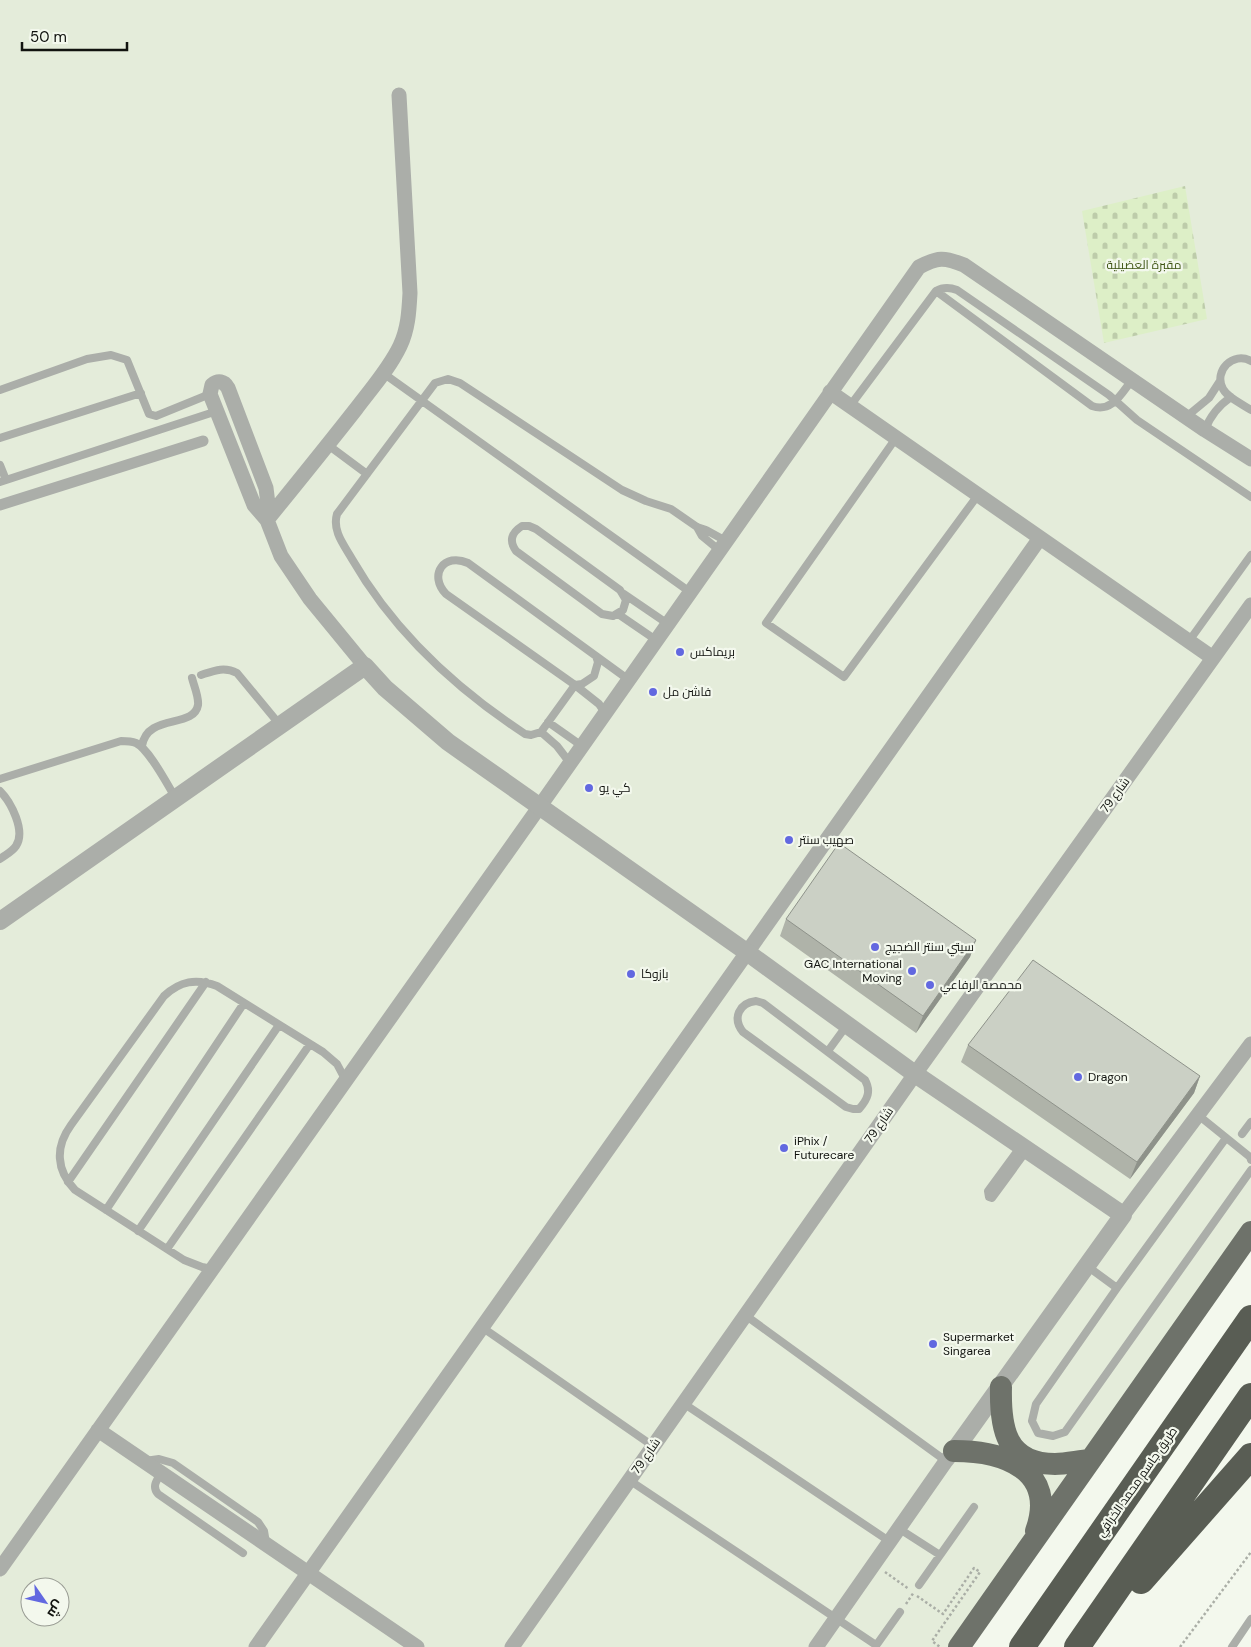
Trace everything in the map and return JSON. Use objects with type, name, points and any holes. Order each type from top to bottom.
[{"type":"highway","name":"طريق جاسم محمد الخرافي","points":[[1022,1647],[1251,1318]]},
{"type":"highway","points":[[1078,1647],[1251,1396]]},
{"type":"highway","points":[[1083,1647],[1251,1456]]},
{"type":"main road","points":[[959,1647],[1251,1232]]},
{"type":"main road","points":[[1001,1387],[1001,1413],[1006,1435],[1015,1449],[1026,1459],[1054,1464],[1090,1460]]},
{"type":"main road","points":[[950,1456],[999,1456],[1020,1466],[1029,1474],[1038,1490],[1041,1507],[1040,1519],[1031,1544]]},
{"type":"street","points":[[267,520],[383,373],[401,344],[410,307],[399,95]]},
{"type":"street","points":[[0,1569],[919,267],[933,260],[949,259],[964,265],[1205,430],[1251,459]]},
{"type":"street","points":[[267,520],[266,488],[228,388],[221,382],[216,382],[212,385],[210,394],[254,505],[267,520],[281,556],[321,613],[385,688],[448,742],[748,953],[914,1074],[1123,1215]]},
{"type":"street","points":[[830,392],[1213,658]]},
{"type":"street","points":[[0,505],[203,441]]},
{"type":"street","points":[[256,1647],[1040,538]]},
{"type":"street","name":"شارع 79","points":[[512,1647],[914,1074],[1251,606]]},
{"type":"street","points":[[0,921],[365,666]]},
{"type":"street","points":[[816,1647],[898,1528],[1086,1266],[1251,1044]]},
{"type":"street","points":[[98,1430],[416,1647]]},
{"type":"lane","points":[[850,406],[936,291],[946,287],[957,290],[1116,401],[1137,420],[1251,498]]},
{"type":"lane","points":[[936,291],[1092,406],[1102,408],[1116,401],[1132,380]]},
{"type":"lane","points":[[0,390],[87,359],[111,355],[127,360],[149,414],[156,416],[210,394]]},
{"type":"lane","points":[[1186,417],[1205,402],[1220,381],[1223,368],[1227,363],[1239,358],[1246,358],[1251,361]]},
{"type":"lane","points":[[383,373],[690,592]]},
{"type":"lane","points":[[596,656],[598,662],[594,676],[582,684],[575,685],[541,732],[531,735],[525,734],[475,699],[452,680],[409,637],[371,589],[336,532],[337,514],[435,383],[441,380],[454,380],[622,490],[646,501],[671,509],[697,527],[702,536],[723,545]]},
{"type":"lane","points":[[1220,381],[1226,394],[1251,410]]},
{"type":"lane","points":[[0,438],[141,393]]},
{"type":"lane","points":[[1205,430],[1212,415],[1231,397]]},
{"type":"lane","points":[[0,465],[3,481],[217,411]]},
{"type":"lane","points":[[896,438],[766,623],[844,677],[978,495]]},
{"type":"lane","points":[[328,445],[366,474]]},
{"type":"lane","points":[[624,594],[625,605],[618,614],[613,616],[602,614],[516,551],[512,545],[512,537],[515,530],[522,526],[536,529],[668,624]]},
{"type":"lane","points":[[1189,641],[1251,555]]},
{"type":"lane","points":[[605,712],[599,704],[575,685],[440,589],[438,574],[441,567],[453,559],[468,563],[629,680]]},
{"type":"lane","points":[[618,614],[656,640]]},
{"type":"lane","points":[[201,675],[220,669],[232,670],[237,673],[280,724]]},
{"type":"lane","points":[[142,746],[145,735],[154,727],[189,716],[196,710],[198,701],[192,678]]},
{"type":"lane","points":[[548,722],[582,746]]},
{"type":"lane","points":[[541,732],[557,746],[570,764]]},
{"type":"lane","points":[[0,779],[120,741],[136,742],[148,754],[175,797]]},
{"type":"lane","points":[[0,791],[10,802],[20,836],[13,849],[0,859]]},
{"type":"lane","points":[[212,1269],[193,1264],[75,1190],[68,1182],[60,1163],[59,1153],[65,1133],[164,996],[172,988],[183,983],[195,981],[217,986],[330,1058],[337,1064],[346,1081]]},
{"type":"lane","points":[[68,1182],[206,982]]},
{"type":"lane","points":[[749,1002],[763,1003],[828,1052],[865,1080],[869,1095],[860,1108],[846,1107],[743,1032],[737,1018],[740,1008],[749,1002]]},
{"type":"lane","points":[[106,1210],[244,1003]]},
{"type":"lane","points":[[138,1231],[279,1025]]},
{"type":"lane","points":[[828,1052],[846,1025]]},
{"type":"lane","points":[[167,1249],[310,1044]]},
{"type":"lane","points":[[1198,1115],[1250,1157],[1251,1160]]},
{"type":"lane","points":[[1242,1134],[1251,1122]]},
{"type":"lane","points":[[1226,1138],[1117,1288],[1036,1404],[1032,1421],[1038,1433],[1053,1436],[1066,1432],[1251,1170]]},
{"type":"lane","points":[[1024,1148],[992,1198],[988,1197],[988,1191],[1024,1148]]},
{"type":"lane","points":[[1086,1266],[1117,1288]]},
{"type":"lane","points":[[745,1315],[950,1456]]},
{"type":"lane","points":[[483,1328],[653,1446]]},
{"type":"lane","points":[[683,1403],[889,1542]]},
{"type":"lane","points":[[144,1461],[159,1459],[173,1463],[258,1522],[264,1530],[266,1545]]},
{"type":"lane","points":[[161,1473],[154,1488],[158,1494],[242,1553]]},
{"type":"lane","points":[[629,1480],[876,1646],[900,1612]]},
{"type":"lane","points":[[919,1584],[974,1507]]},
{"type":"lane","points":[[898,1528],[940,1555]]},
{"type":"lane","points":[[1232,1647],[1251,1619]]},
{"type":"path","points":[[1180,1647],[1251,1552]]},
{"type":"path","points":[[940,1647],[932,1641],[980,1572],[974,1568],[943,1614]]},
{"type":"path","points":[[900,1612],[919,1584]]},
{"type":"shaded area","points":[[0,0],[1251,0],[1251,1232],[959,1647],[0,1647]]},
{"type":"green space","name":"مقبرة العضيلية","points":[[1185,186],[1207,319],[1104,343],[1082,211]]},
{"type":"building","name":"سيتي سنتر الضجيج","points":[[839,843],[976,940],[923,1016],[786,919]]},
{"type":"building","name":"Dragon","points":[[1033,960],[1200,1076],[1137,1162],[968,1045]]},
{"type":"place","name":"بريماكس","points":[[680,652]]},
{"type":"place","name":"فاشن مل","points":[[653,692]]},
{"type":"place","name":"كي يو","points":[[589,788]]},
{"type":"place","name":"صهيب سنتر","points":[[789,840]]},
{"type":"place","name":"سيتي سنتر الضجيج","points":[[875,947]]},
{"type":"place","name":"GAC International Moving","points":[[912,971]]},
{"type":"place","name":"بازوكا","points":[[631,974]]},
{"type":"place","name":"محمصة الرفاعي","points":[[930,985]]},
{"type":"place","name":"Dragon","points":[[1078,1077]]},
{"type":"place","name":"iPhix / Futurecare","points":[[784,1148]]},
{"type":"place","name":"Supermarket Singarea","points":[[933,1344]]}]
